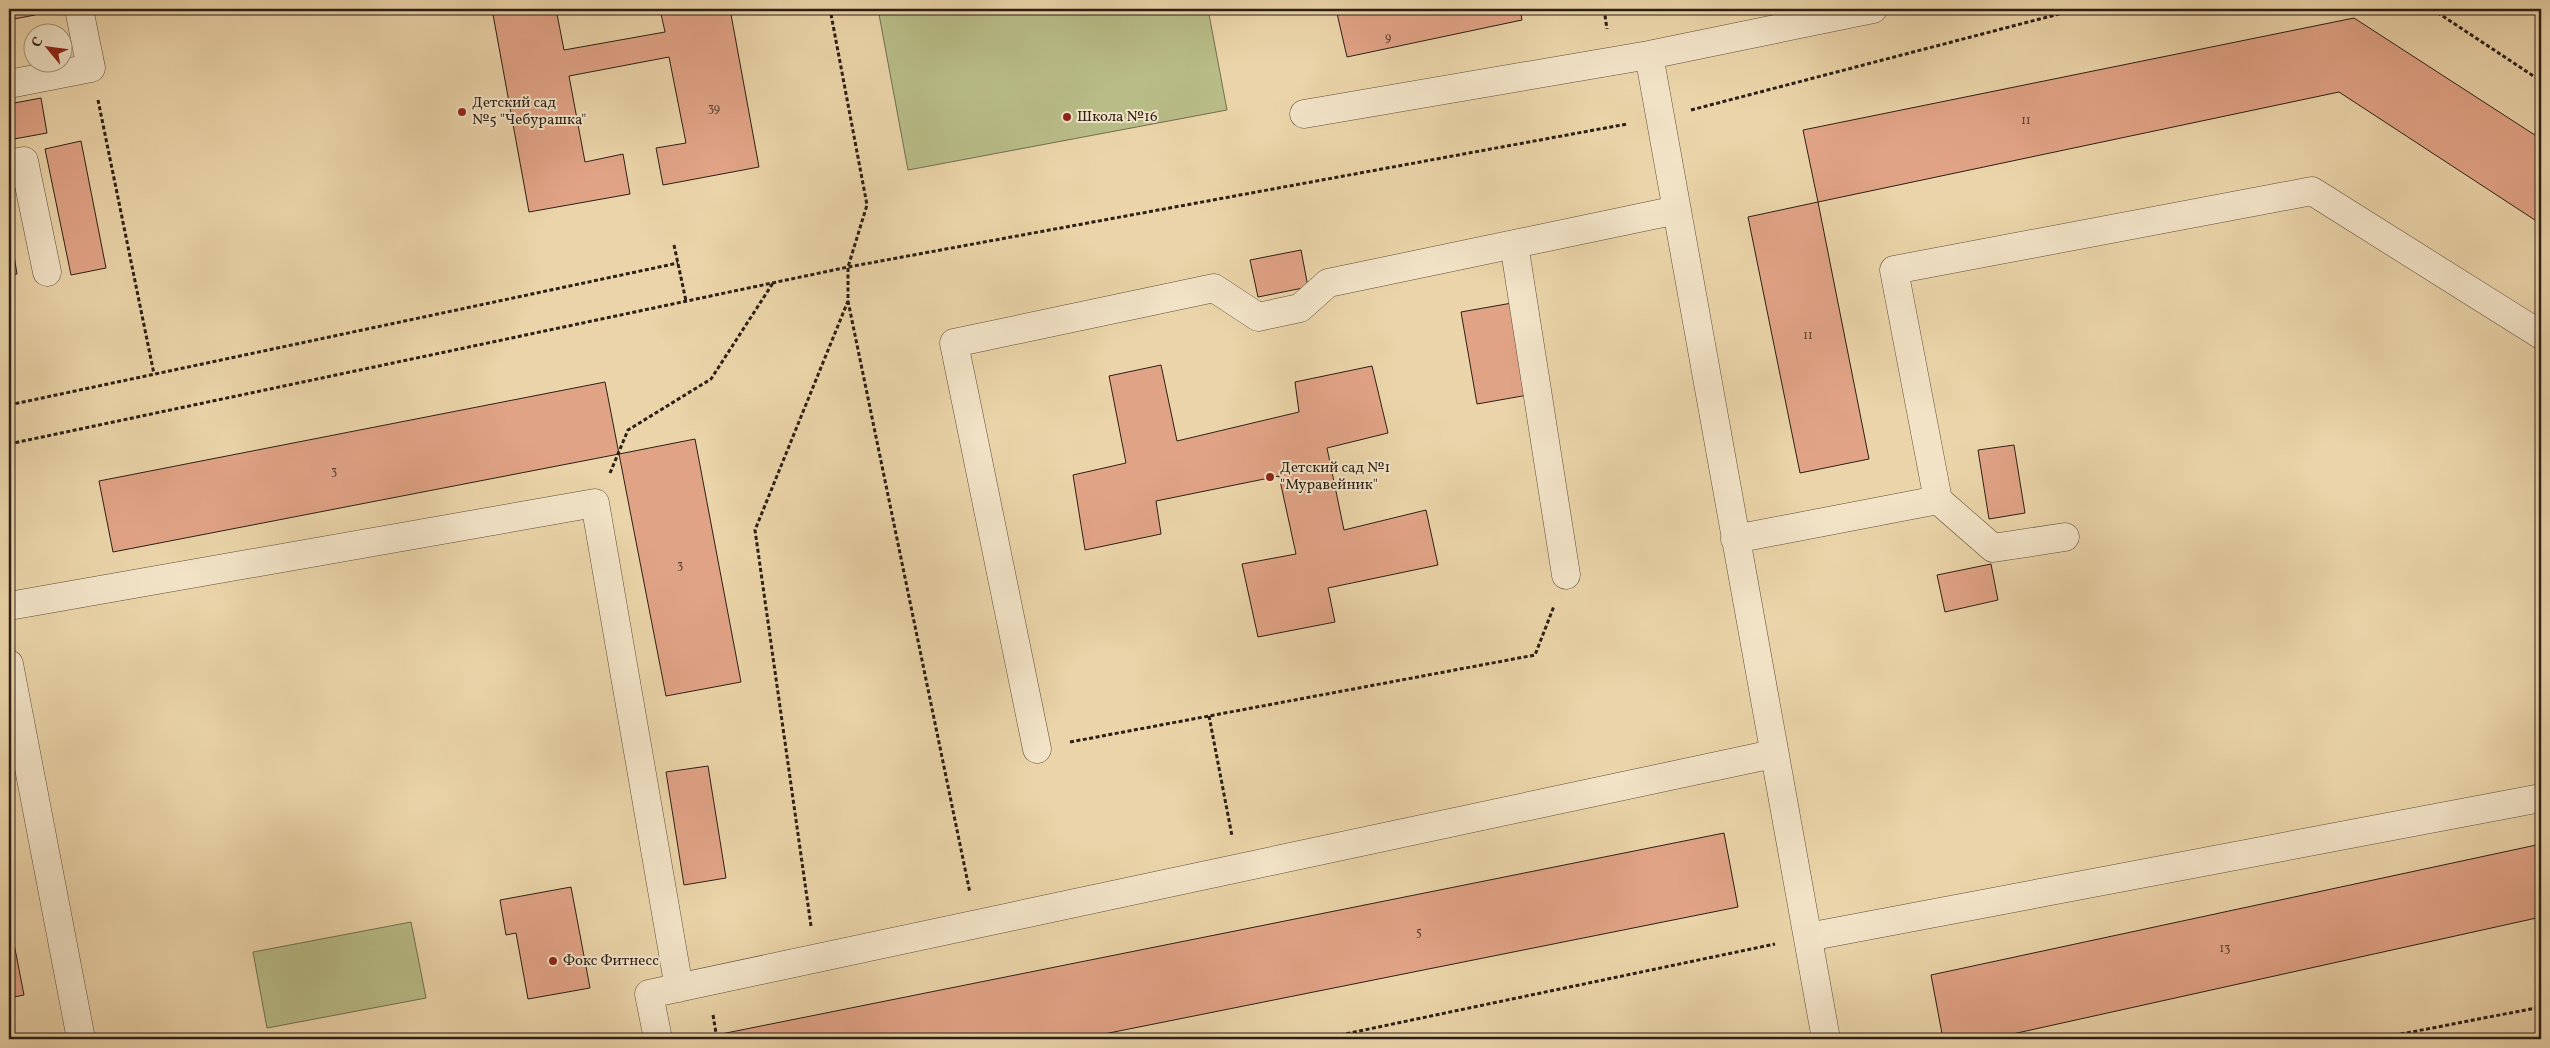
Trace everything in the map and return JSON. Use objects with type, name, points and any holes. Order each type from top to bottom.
[{"type":"lane","points":[[9,84],[91,68],[79,9]]},
{"type":"lane","points":[[1304,114],[1649,55],[1867,9]]},
{"type":"lane","points":[[1649,55],[1773,754],[1826,1039]]},
{"type":"lane","points":[[9,164],[24,161],[46,272]]},
{"type":"lane","points":[[2065,537],[1994,548],[1938,500],[1894,270],[2312,191],[2541,335]]},
{"type":"lane","points":[[1037,748],[954,342],[1214,288],[1258,317],[1300,308],[1328,283],[1677,210]]},
{"type":"lane","points":[[1514,244],[1566,575]]},
{"type":"lane","points":[[1736,539],[1938,500]]},
{"type":"lane","points":[[9,606],[594,503],[679,988]]},
{"type":"lane","points":[[9,664],[81,1039]]},
{"type":"lane","points":[[658,1039],[649,994],[1773,754]]},
{"type":"lane","points":[[1808,937],[2541,798]]},
{"type":"path","points":[[830,9],[867,205],[848,267],[848,301],[977,924]]},
{"type":"path","points":[[9,444],[848,267],[1660,118],[2078,9]]},
{"type":"path","points":[[2432,9],[2541,81]]},
{"type":"path","points":[[91,68],[154,374]]},
{"type":"path","points":[[674,245],[686,301]]},
{"type":"path","points":[[9,405],[678,263]]},
{"type":"path","points":[[594,503],[628,430],[711,379],[774,282]]},
{"type":"path","points":[[815,959],[755,530],[848,301]]},
{"type":"path","points":[[1037,748],[1535,655],[1566,575]]},
{"type":"path","points":[[1209,716],[1238,868]]},
{"type":"path","points":[[1320,1039],[1808,937]]},
{"type":"path","points":[[2375,1039],[2541,1007]]},
{"type":"green space","points":[[878,9],[1208,9],[1227,110],[908,170]]},
{"type":"green space","points":[[411,922],[426,998],[267,1028],[253,952]]},
{"type":"building","points":[[9,9],[33,9],[35,15],[9,20]]},
{"type":"building","points":[[492,9],[556,9],[564,50],[665,32],[660,9],[730,9],[759,167],[663,185],[656,148],[686,143],[669,57],[569,76],[585,162],[623,154],[630,194],[529,212]]},
{"type":"building","points":[[1336,9],[1520,9],[1522,20],[1347,57]]},
{"type":"building","points":[[2354,18],[2541,139],[2541,224],[2339,92],[1818,202],[1803,130]]},
{"type":"building","points":[[41,98],[47,133],[14,139],[9,104]]},
{"type":"building","points":[[81,141],[106,268],[71,275],[45,149]]},
{"type":"building","points":[[1818,202],[1869,459],[1800,473],[1748,217]]},
{"type":"building","points":[[9,225],[17,274],[9,275]]},
{"type":"building","points":[[1301,250],[1308,287],[1258,297],[1250,260]]},
{"type":"building","points":[[1512,303],[1528,395],[1477,404],[1461,312]]},
{"type":"building","points":[[1161,365],[1177,441],[1299,412],[1295,382],[1372,366],[1388,433],[1327,448],[1344,530],[1426,510],[1438,565],[1328,588],[1335,622],[1258,637],[1242,564],[1296,554],[1279,476],[1156,501],[1161,534],[1085,550],[1073,475],[1126,463],[1109,376]]},
{"type":"building","points":[[605,382],[619,454],[113,552],[99,481]]},
{"type":"building","points":[[695,439],[741,682],[666,696],[619,454]]},
{"type":"building","points":[[2014,445],[2025,513],[1989,519],[1978,450]]},
{"type":"building","points":[[1991,564],[1998,600],[1945,612],[1937,575]]},
{"type":"building","points":[[708,766],[726,878],[684,885],[666,772]]},
{"type":"building","points":[[1724,833],[1738,907],[1079,1039],[722,1039],[721,1034]]},
{"type":"building","points":[[2541,844],[2541,917],[1990,1039],[1943,1039],[1931,975]]},
{"type":"building","name":"Фокс Фитнесс","points":[[571,887],[590,988],[528,999],[516,933],[506,935],[500,900]]},
{"type":"building","points":[[9,918],[24,995],[9,998]]},
{"type":"place","name":"Детский сад №5 \"Чебурашка\"","points":[[462,112]]},
{"type":"place","name":"Школа №16","points":[[1067,117]]},
{"type":"place","name":"Детский сад №1 \"Муравейник\"","points":[[1270,477]]},
{"type":"place","name":"Фокс Фитнесс","points":[[553,961]]}]
